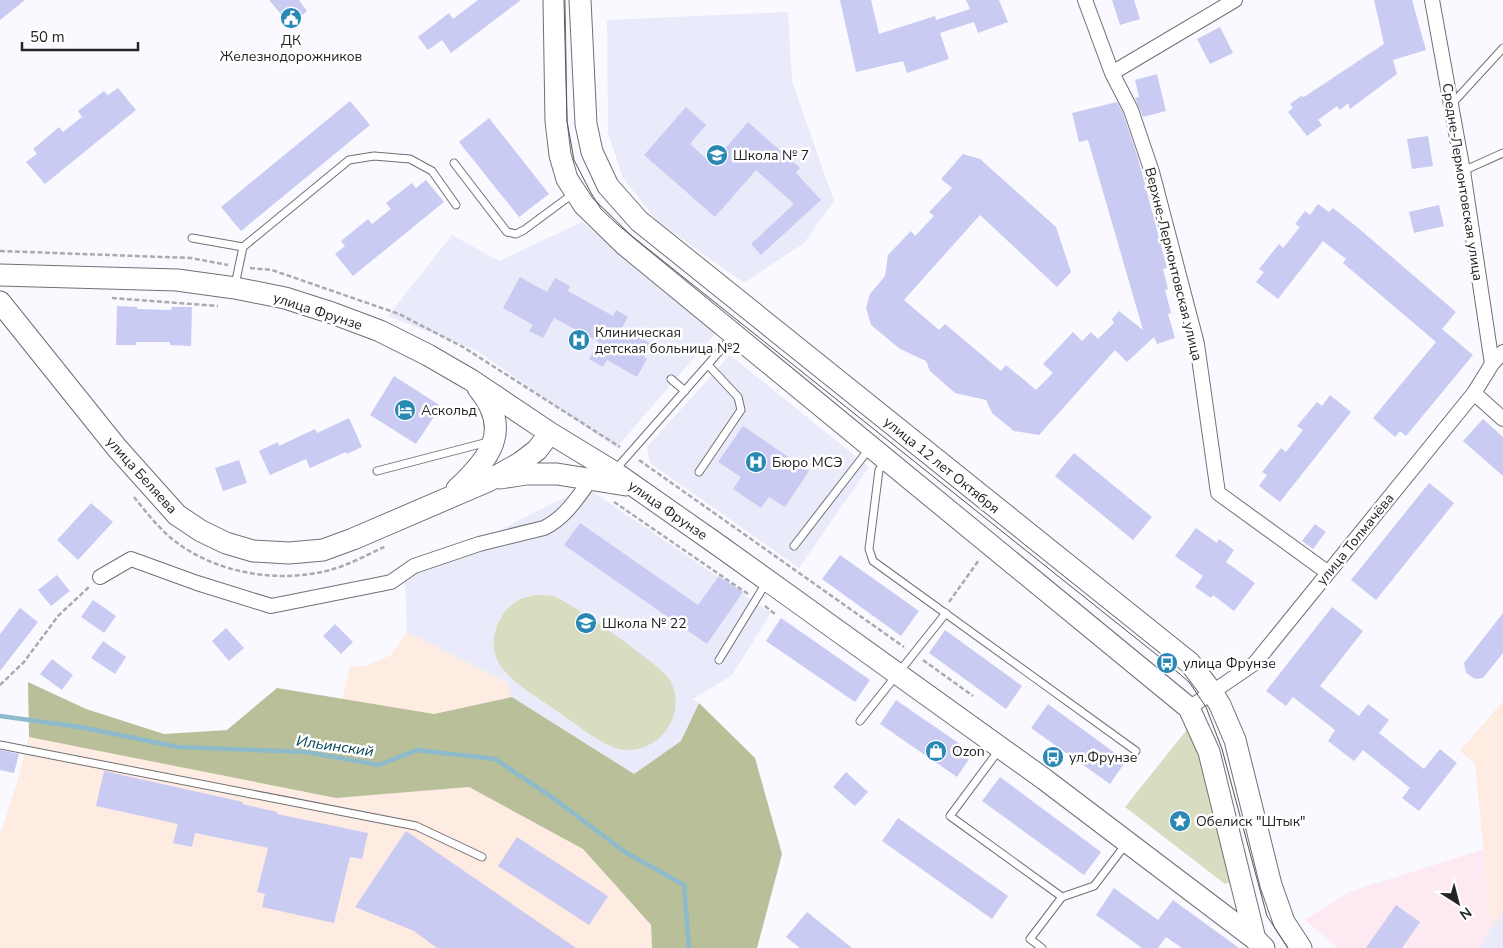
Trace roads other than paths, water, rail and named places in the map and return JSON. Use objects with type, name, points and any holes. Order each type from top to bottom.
[{"type":"main road","points":[[554,0],[556,121],[560,155],[574,193],[584,206],[626,245],[1189,708],[1209,752],[1260,944]]},
{"type":"main road","name":"улица 12 лет Октября","points":[[580,0],[586,124],[592,152],[608,186],[625,207],[654,232],[1190,663],[1220,705],[1235,740],[1274,894],[1284,922],[1301,948]]},
{"type":"main road","name":"улица Фрунзе","points":[[0,275],[177,280],[234,287],[285,298],[380,331],[428,355],[471,380],[634,486],[1001,748],[1260,944],[1275,948]]},
{"type":"main road","name":"улица Беляева","points":[[0,302],[77,400],[177,515],[226,543],[252,550],[289,553],[324,550],[488,481]]},
{"type":"main road","points":[[449,497],[475,472],[485,459],[492,445],[495,422],[493,410],[471,380]]},
{"type":"main road","points":[[488,481],[520,463],[537,450],[550,433]]},
{"type":"main road","points":[[488,481],[526,474],[557,474],[634,486]]},
{"type":"street","name":"Верхне-Лермонтовская улица","points":[[1085,0],[1112,73],[1131,110],[1152,172],[1197,344],[1218,493],[1327,572]]},
{"type":"street","points":[[1112,73],[1235,0]]},
{"type":"street","name":"Средне-Лермонтовская улица","points":[[1432,0],[1463,171],[1492,364]]},
{"type":"street","name":"улица Толмачёва","points":[[1189,708],[1255,662],[1474,393],[1492,364],[1503,352]]},
{"type":"street","points":[[1474,393],[1503,419]]},
{"type":"street","points":[[100,577],[131,559],[197,583],[271,606],[330,595],[391,582],[414,566],[478,544],[544,528],[554,523],[563,515],[591,479]]},
{"type":"lane","points":[[1451,105],[1503,48]]},
{"type":"lane","points":[[1463,171],[1503,153]]},
{"type":"lane","points":[[234,287],[243,247],[349,160],[374,156],[410,159],[432,171],[456,205]]},
{"type":"lane","points":[[454,163],[507,232],[516,234],[524,230],[574,193]]},
{"type":"lane","points":[[192,238],[243,247]]},
{"type":"lane","points":[[614,472],[734,335]]},
{"type":"lane","points":[[699,472],[741,410],[738,397],[708,364]]},
{"type":"lane","points":[[671,379],[685,391]]},
{"type":"lane","points":[[377,471],[488,442],[492,445]]},
{"type":"lane","points":[[794,546],[871,447]]},
{"type":"lane","points":[[887,460],[879,470],[869,549],[873,561],[1136,751]]},
{"type":"lane","points":[[719,660],[768,581]]},
{"type":"lane","points":[[860,721],[944,612]]},
{"type":"lane","points":[[0,745],[416,826],[482,857]]},
{"type":"lane","points":[[1001,748],[950,816],[1062,897]]},
{"type":"lane","points":[[1042,948],[1030,939],[1062,897],[1094,886],[1127,842]]},
{"type":"waterway","name":"Ильинский","points":[[0,716],[80,727],[178,747],[306,752],[379,765],[417,750],[495,759],[553,798],[625,852],[684,885],[689,948]]},
{"type":"tram line","points":[[564,0],[567,121],[574,160],[601,209],[618,225],[1189,682],[1206,707],[1222,749],[1267,916],[1288,948]]},
{"type":"place","name":"ДК Железнодорожников","points":[[291,18]]},
{"type":"place","name":"Школа № 7","points":[[717,155]]},
{"type":"place","name":"Клиническая детская больница №2","points":[[579,340]]},
{"type":"place","name":"Аскольд","points":[[405,410]]},
{"type":"place","name":"Бюро МСЭ","points":[[756,462]]},
{"type":"place","name":"Школа № 22","points":[[586,623]]},
{"type":"place","name":"улица Фрунзе","points":[[1167,663]]},
{"type":"place","name":"Ozon","points":[[936,751]]},
{"type":"place","name":"ул.Фрунзе","points":[[1053,757]]},
{"type":"place","name":"Обелиск \"Штык\"","points":[[1180,821]]}]
